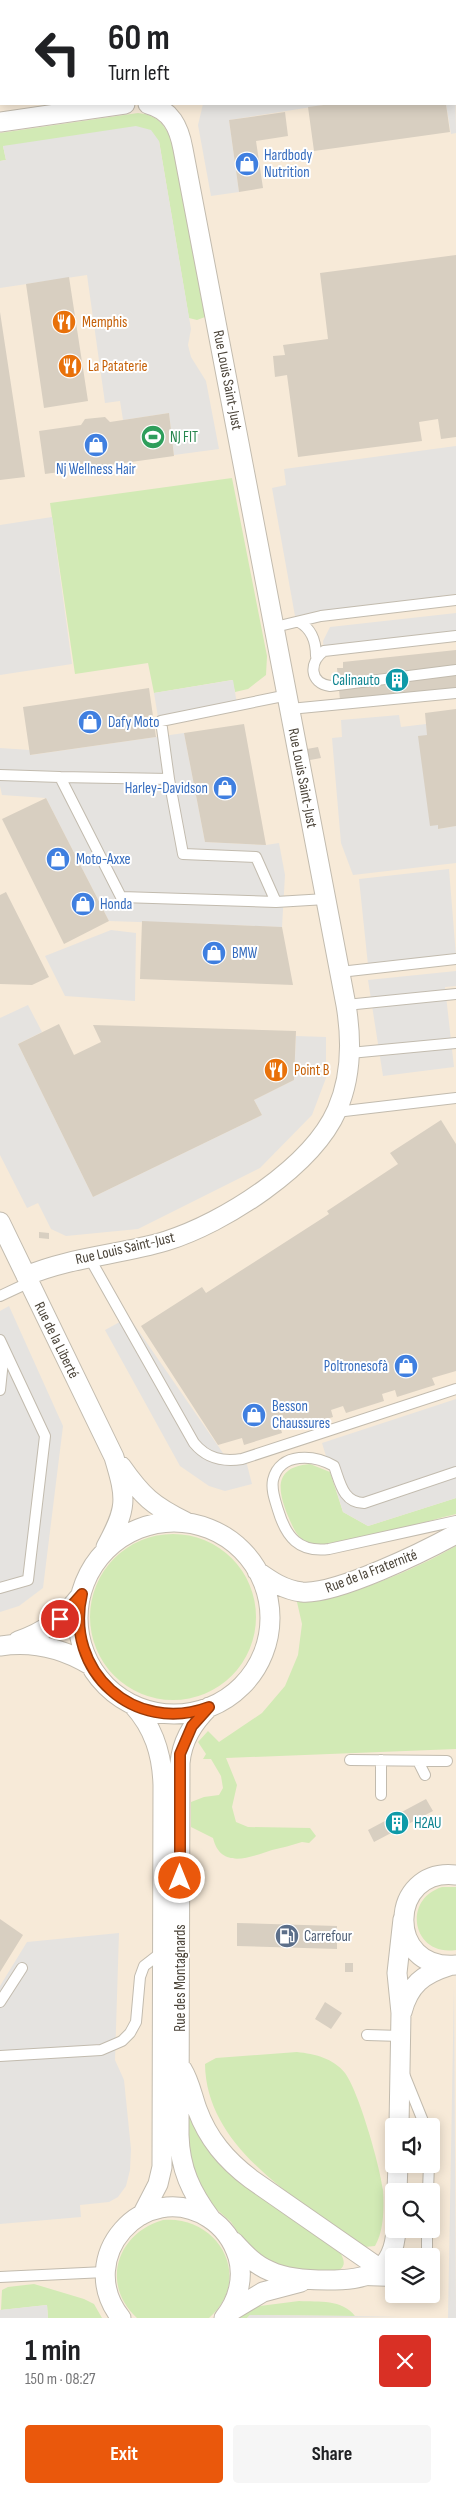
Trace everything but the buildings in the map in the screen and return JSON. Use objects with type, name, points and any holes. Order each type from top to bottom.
[{"type":"street","points":[[0,122],[118,105]]},
{"type":"street","name":"Rue Louis Saint-Just","points":[[28,1279],[55,1264],[143,1247],[177,1237],[235,1210],[276,1180],[320,1137],[336,1112],[347,1080],[350,1053],[346,1005],[340,972],[181,136],[172,119],[156,105]]},
{"type":"street","name":"Rue de la Liberté","points":[[0,1222],[114,1457],[123,1488],[124,1506],[117,1527],[102,1555]]},
{"type":"street","name":"Rue de la Liberté","points":[[114,1457],[145,1498],[160,1509],[189,1524]]},
{"type":"street","points":[[160,1524],[189,1524],[209,1530],[228,1540],[244,1553],[257,1570],[266,1591],[269,1628],[264,1650],[254,1670],[240,1687],[223,1700],[209,1707],[174,1714],[153,1711],[133,1704],[108,1688],[90,1665],[82,1645],[78,1616],[82,1594],[90,1573],[102,1555],[119,1540],[138,1530],[160,1524]]},
{"type":"street","name":"Rue de la Fraternité","points":[[257,1570],[272,1581],[290,1590],[310,1592],[322,1590],[392,1565],[456,1534]]},
{"type":"street","points":[[5,1645],[28,1638],[52,1625],[66,1613],[82,1594]]},
{"type":"street","points":[[5,1645],[31,1644],[54,1648],[72,1654],[90,1665]]},
{"type":"street","name":"Rue des Montagnards","points":[[133,1704],[150,1728],[161,1758],[162,2166],[158,2184],[142,2215]]},
{"type":"street","name":"Rue des Montagnards","points":[[209,1707],[196,1721],[187,1736],[180,1763],[179,2064],[181,2162],[192,2192],[211,2219]]},
{"type":"street","points":[[399,2118],[401,2013],[397,1974],[406,1903],[416,1888],[430,1878],[453,1874]]},
{"type":"street","points":[[403,1920],[406,1936],[415,1951],[434,1964],[453,1966]]},
{"type":"street","points":[[401,2013],[407,1994],[416,1983],[429,1973],[453,1966]]},
{"type":"street","points":[[179,2064],[189,2081],[197,2109],[208,2134],[231,2162],[250,2179],[379,2268]]},
{"type":"street","points":[[120,2318],[108,2294],[105,2272],[109,2251],[116,2238],[130,2222],[142,2215],[162,2208],[177,2207],[198,2212],[211,2219],[248,2257],[269,2271],[291,2278],[356,2280],[370,2275],[379,2268],[394,2248],[395,2238]]},
{"type":"street","points":[[226,2234],[237,2254],[240,2270],[238,2292],[226,2316]]},
{"type":"street","points":[[226,2316],[263,2292],[312,2280]]},
{"type":"lane","points":[[275,627],[321,616],[456,600]]},
{"type":"lane","points":[[300,622],[309,629],[316,647],[316,656],[312,665],[314,674],[318,681],[330,686],[456,670]]},
{"type":"lane","points":[[316,656],[324,651],[456,636]]},
{"type":"lane","points":[[276,902],[256,857],[183,854],[169,780],[161,721],[289,702],[456,693]]},
{"type":"lane","points":[[0,775],[169,780]]},
{"type":"lane","points":[[60,777],[121,897],[276,902],[326,899]]},
{"type":"lane","points":[[340,972],[456,959]]},
{"type":"lane","points":[[346,1005],[456,994]]},
{"type":"lane","points":[[350,1053],[456,1043]]},
{"type":"lane","points":[[336,1112],[453,1098],[456,1109]]},
{"type":"lane","points":[[89,1257],[194,1443],[213,1458],[224,1461],[242,1459],[456,1390]]},
{"type":"lane","points":[[0,1296],[28,1279]]},
{"type":"lane","points":[[0,1390],[2,1345]]},
{"type":"lane","points":[[0,1588],[28,1580],[45,1436],[2,1345]]},
{"type":"lane","points":[[456,1472],[364,1504],[352,1502],[344,1492],[334,1466],[317,1458],[302,1457],[287,1462],[276,1473],[273,1480],[274,1495],[283,1526],[292,1540],[305,1548],[329,1549],[456,1521]]},
{"type":"lane","points":[[350,1760],[447,1762]]},
{"type":"lane","points":[[381,1760],[381,1794]]},
{"type":"lane","points":[[418,1761],[425,1775]]},
{"type":"lane","points":[[0,2056],[101,2050],[122,2041],[130,2033],[136,2022],[140,1977],[144,1966],[162,1952]]},
{"type":"lane","points":[[0,2002],[22,1968]]},
{"type":"lane","points":[[367,2035],[401,2036]]},
{"type":"lane","points":[[400,2066],[422,2118]]},
{"type":"lane","points":[[0,2277],[105,2272]]},
{"type":"lane","points":[[356,2280],[385,2281]]},
{"type":"shaded area","points":[[0,105],[456,105],[456,2318],[0,2318]]},
{"type":"shaded area","points":[[203,105],[325,105],[229,120],[239,192],[211,196],[198,125]]},
{"type":"shaded area","points":[[446,105],[456,105],[456,133],[451,134]]},
{"type":"shaded area","points":[[136,126],[151,130],[159,141],[191,329],[188,345],[191,357],[206,381],[219,449],[174,455],[169,413],[123,420],[120,401],[105,403],[87,275],[0,288],[0,161],[6,160],[3,146]]},
{"type":"shaded area","points":[[456,446],[456,594],[295,616],[272,488],[286,485],[284,469]]},
{"type":"shaded area","points":[[52,517],[72,664],[0,675],[0,525]]},
{"type":"shaded area","points":[[456,613],[456,636],[324,651],[323,641],[330,627]]},
{"type":"shaded area","points":[[233,680],[238,710],[159,723],[154,693]]},
{"type":"shaded area","points":[[399,715],[401,727],[426,724],[439,829],[456,826],[456,863],[353,875],[341,843],[332,738],[342,737],[341,720]]},
{"type":"shaded area","points":[[184,733],[205,842],[266,845],[279,843],[285,875],[282,927],[109,921],[46,798],[2,795],[0,786],[0,748],[30,750],[31,755]]},
{"type":"shaded area","points":[[449,869],[456,956],[368,965],[359,879]]},
{"type":"shaded area","points":[[111,930],[136,933],[135,1001],[65,996],[45,956]]},
{"type":"shaded area","points":[[456,971],[456,986],[445,987],[454,1067],[383,1076],[368,980]]},
{"type":"shaded area","points":[[28,1005],[42,1032],[18,1044],[93,1197],[262,1115],[254,1100],[294,1080],[296,1036],[326,1037],[326,1078],[312,1115],[260,1168],[138,1229],[66,1236],[51,1229],[38,1203],[27,1208],[0,1155],[0,1018]]},
{"type":"shaded area","points":[[9,1306],[63,1426],[43,1588],[19,1606],[0,1612],[0,1311]]},
{"type":"shaded area","points":[[129,1317],[225,1456],[244,1453],[252,1484],[225,1491],[209,1486],[180,1466],[105,1330]]},
{"type":"shaded area","points":[[456,1399],[456,1498],[368,1526],[343,1512],[322,1443]]},
{"type":"shaded area","points":[[119,1933],[115,2060],[124,2080],[131,2149],[130,2170],[126,2186],[118,2197],[109,2202],[80,2205],[81,2217],[0,2224],[0,1986],[27,1942]]},
{"type":"shaded area","points":[[454,1985],[456,2318],[448,2318]]},
{"type":"shaded area","points":[[47,2305],[48,2318],[0,2318],[0,2310]]},
{"type":"shaded area","points":[[250,2315],[355,2316],[404,2317],[247,2318]]},
{"type":"green space","points":[[138,113],[155,118],[160,122],[172,142],[205,317],[197,320],[189,318],[159,141],[3,146],[6,160],[0,161],[0,133]]},
{"type":"green space","points":[[232,478],[267,656],[266,675],[248,689],[235,692],[232,680],[154,693],[148,663],[75,674],[50,503]]},
{"type":"green space","points":[[310,1464],[330,1472],[343,1512],[368,1526],[456,1498],[456,1514],[359,1539],[322,1545],[311,1544],[302,1539],[294,1529],[284,1506],[281,1488],[281,1481],[284,1475],[290,1470],[298,1466]]},
{"type":"green space","points":[[181,1534],[205,1540],[232,1558],[250,1585],[255,1601],[255,1633],[250,1649],[232,1676],[219,1686],[197,1697],[165,1700],[141,1694],[120,1681],[109,1670],[93,1641],[90,1609],[96,1585],[109,1564],[120,1553],[149,1537]]},
{"type":"green space","points":[[456,1546],[456,1749],[226,1758],[237,1785],[232,1807],[236,1822],[248,1827],[310,1828],[316,1836],[309,1843],[302,1842],[246,1858],[229,1858],[222,1854],[213,1838],[191,1827],[191,1802],[204,1797],[219,1795],[223,1788],[221,1776],[211,1759],[203,1759],[206,1754],[198,1742],[208,1731],[219,1742],[262,1713],[285,1686],[298,1655],[302,1624],[297,1602],[336,1596],[357,1590],[400,1574]]},
{"type":"green space","points":[[442,1887],[456,1887],[456,1950],[441,1950],[430,1945],[422,1937],[418,1926],[417,1914],[421,1903],[429,1894]]},
{"type":"green space","points":[[297,2052],[329,2060],[345,2073],[351,2082],[373,2147],[383,2190],[382,2226],[375,2246],[364,2247],[313,2212],[262,2171],[239,2148],[222,2123],[210,2095],[205,2064],[216,2058]]},
{"type":"green space","points":[[187,2103],[230,2172],[341,2254],[344,2263],[343,2267],[339,2270],[283,2270],[247,2246],[231,2222],[204,2198],[187,2165]]},
{"type":"green space","points":[[163,2220],[183,2221],[200,2228],[214,2239],[224,2252],[229,2269],[229,2286],[222,2302],[209,2318],[137,2318],[126,2305],[119,2290],[117,2275],[119,2261],[125,2248],[134,2236],[147,2227]]},
{"type":"green space","points":[[34,2284],[84,2299],[94,2304],[102,2318],[48,2318],[47,2305],[1,2310],[2,2290],[8,2287]]},
{"type":"green space","points":[[299,2301],[330,2302],[344,2307],[355,2316],[250,2315],[247,2318],[239,2318],[253,2307]]},
{"type":"place","name":"Hardbody Nutrition","points":[[247,164]]},
{"type":"place","name":"Memphis","points":[[64,322]]},
{"type":"place","name":"La Pataterie","points":[[70,366]]},
{"type":"place","name":"NJ FIT","points":[[153,437]]},
{"type":"place","name":"Nj Wellness Hair","points":[[96,445]]},
{"type":"place","name":"Calinauto","points":[[397,680]]},
{"type":"place","name":"Dafy Moto","points":[[90,722]]},
{"type":"place","name":"Harley-Davidson","points":[[225,788]]},
{"type":"place","name":"Moto-Axxe","points":[[58,859]]},
{"type":"place","name":"Honda","points":[[83,904]]},
{"type":"place","name":"BMW","points":[[214,953]]},
{"type":"place","name":"Point B","points":[[276,1070]]},
{"type":"place","name":"Poltronesofà","points":[[406,1366]]},
{"type":"place","name":"Besson Chaussures","points":[[254,1415]]},
{"type":"place","name":"H2AU","points":[[397,1823]]},
{"type":"place","name":"Carrefour","points":[[287,1936]]},
{"type":"route","points":[[60,1619],[82,1594],[78,1623],[80,1638],[87,1658],[103,1683],[126,1701],[139,1708],[167,1714],[189,1713],[209,1707],[192,1726],[180,1754],[180,1878]]}]
